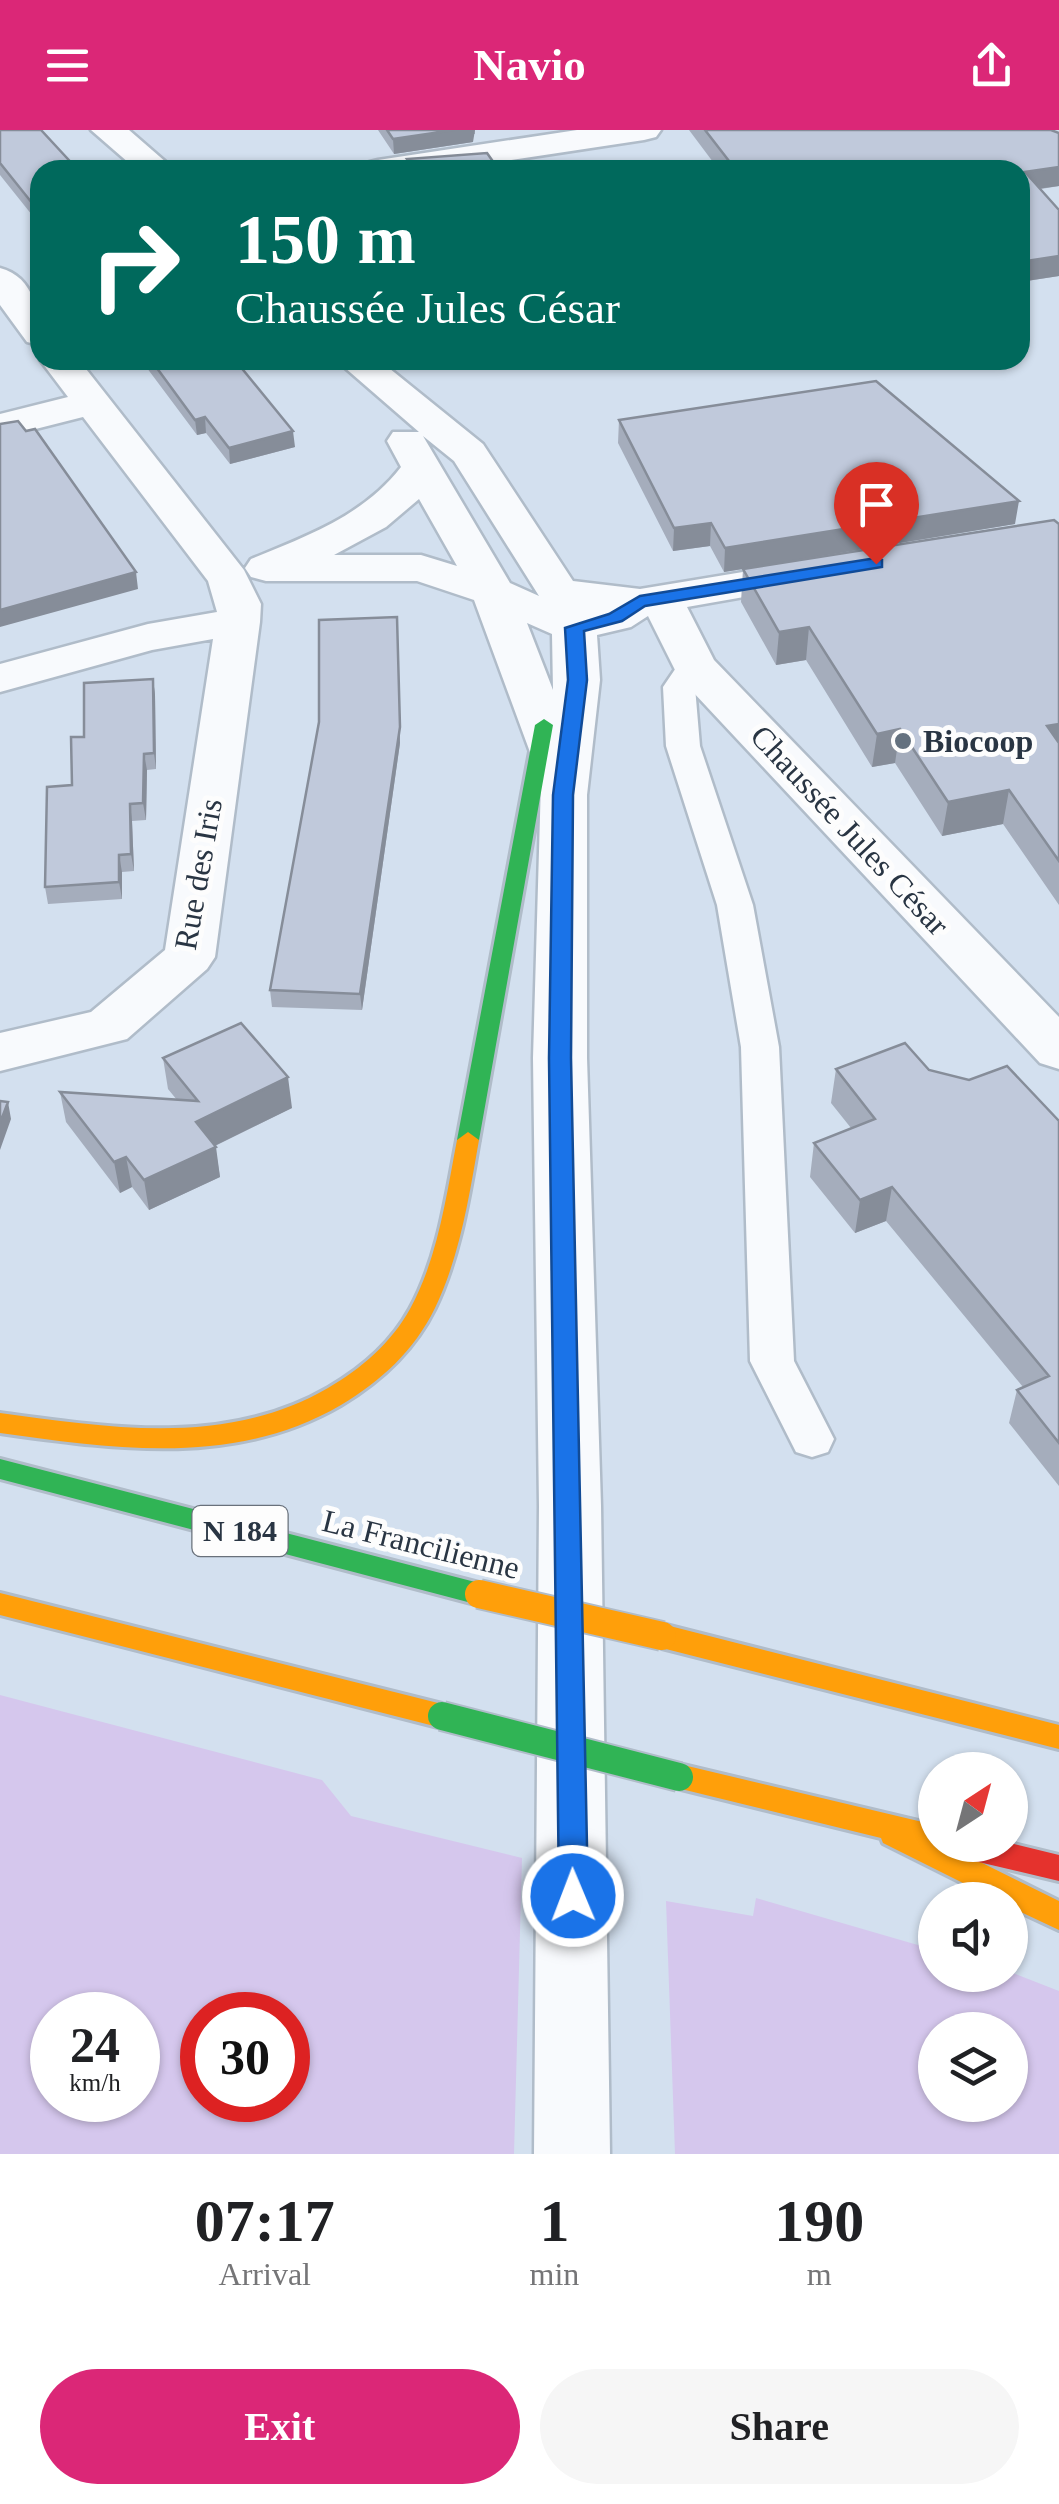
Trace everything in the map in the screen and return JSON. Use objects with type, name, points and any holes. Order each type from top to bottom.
[{"type":"highway","points":[[0,1423],[136,1438],[216,1441],[287,1426],[338,1400],[386,1358],[422,1311],[450,1237],[544,725]]},
{"type":"highway","name":"La Francilienne","points":[[0,1469],[480,1594],[1059,1737]]},
{"type":"highway","points":[[0,1604],[918,1834]]},
{"type":"highway","points":[[872,1824],[1059,1916]]},
{"type":"highway","points":[[1028,1861],[1059,1868]]},
{"type":"street","points":[[108,130],[147,160]]},
{"type":"street","points":[[136,130],[152,160]]},
{"type":"street","points":[[444,160],[644,130]]},
{"type":"street","points":[[0,280],[30,320]]},
{"type":"street","points":[[66,370],[244,590]]},
{"type":"street","points":[[365,370],[493,592],[544,725],[563,795]]},
{"type":"street","points":[[365,370],[469,453],[556,592],[577,680],[563,795],[560,1058],[570,1526],[572,2154]]},
{"type":"street","points":[[0,426],[90,403]]},
{"type":"street","points":[[0,678],[148,636],[244,590],[374,519],[393,505],[421,469]]},
{"type":"street","points":[[451,520],[556,592]]},
{"type":"street","points":[[244,590],[400,566],[493,592],[556,592],[639,606],[848,568]]},
{"type":"street","name":"Rue des Iris","points":[[0,1052],[108,1026],[189,958],[244,590]]},
{"type":"street","name":"Chaussée Jules César","points":[[639,606],[1059,1050]]},
{"type":"lane","points":[[694,666],[678,687],[683,746],[736,906],[760,1047],[767,1316],[772,1362],[812,1439]]},
{"type":"shaded area","points":[[0,1695],[322,1780],[351,1816],[522,1858],[514,2154],[0,2154]]},
{"type":"shaded area","points":[[756,1898],[918,1945],[918,1992],[1028,1992],[1028,1979],[1059,1991],[1059,2154],[675,2154],[666,1901],[753,1916]]},
{"type":"building","points":[[0,130],[41,130],[69,160],[30,160],[30,200],[0,163]]},
{"type":"building","points":[[387,130],[454,130],[393,139]]},
{"type":"building","points":[[705,130],[1059,133],[1059,167],[1030,171],[1030,160],[728,160]]},
{"type":"building","points":[[487,153],[492,160],[408,160]]},
{"type":"building","points":[[1030,178],[1059,210],[1059,256],[1030,260]]},
{"type":"building","points":[[158,370],[243,370],[293,431],[229,448],[205,417],[195,420]]},
{"type":"building","points":[[876,381],[1019,501],[725,548],[711,523],[674,528],[619,420]]},
{"type":"building","points":[[18,421],[26,431],[35,429],[136,572],[0,610],[0,424]]},
{"type":"building","points":[[1054,520],[1059,524],[1059,724],[1047,726],[1059,743],[1059,861],[1009,790],[948,802],[900,729],[877,734],[809,627],[779,632],[743,569]]},
{"type":"building","points":[[397,617],[400,727],[360,994],[270,990],[319,722],[319,620]]},
{"type":"building","points":[[153,679],[154,753],[144,754],[143,803],[130,804],[131,854],[119,855],[119,882],[45,887],[47,787],[72,785],[71,737],[84,737],[84,683]]},
{"type":"building","points":[[241,1023],[288,1077],[196,1122],[216,1147],[144,1180],[126,1157],[114,1162],[60,1092],[198,1101],[163,1058]]},
{"type":"building","points":[[905,1043],[929,1070],[969,1080],[1007,1066],[1059,1121],[1059,1443],[1017,1390],[1049,1376],[892,1187],[860,1200],[814,1143],[875,1119],[836,1069]]},
{"type":"building","points":[[0,1101],[8,1102],[0,1123]]},
{"type":"traffic: fast","points":[[468,1140],[544,725]]},
{"type":"traffic: fast","points":[[0,1469],[479,1594]]},
{"type":"traffic: fast","points":[[442,1716],[679,1777]]},
{"type":"traffic: slow","points":[[0,1423],[137,1439],[225,1436],[268,1427],[310,1410],[352,1386],[392,1351],[423,1308],[446,1247],[468,1140]]},
{"type":"traffic: slow","points":[[479,1594],[662,1636]]},
{"type":"traffic: slow","points":[[0,1604],[442,1716]]},
{"type":"traffic: slow","points":[[662,1636],[1059,1737]]},
{"type":"traffic: slow","points":[[679,1777],[918,1834]]},
{"type":"traffic: slow","points":[[893,1834],[1059,1916]]},
{"type":"traffic: jam","points":[[1028,1861],[1059,1868]]},
{"type":"place","name":"Biocoop","points":[[903,741]]},
{"type":"route","points":[[573,1896],[570,1506],[560,1058],[563,795],[577,680],[574,628],[616,618],[640,602],[876,564]]}]
